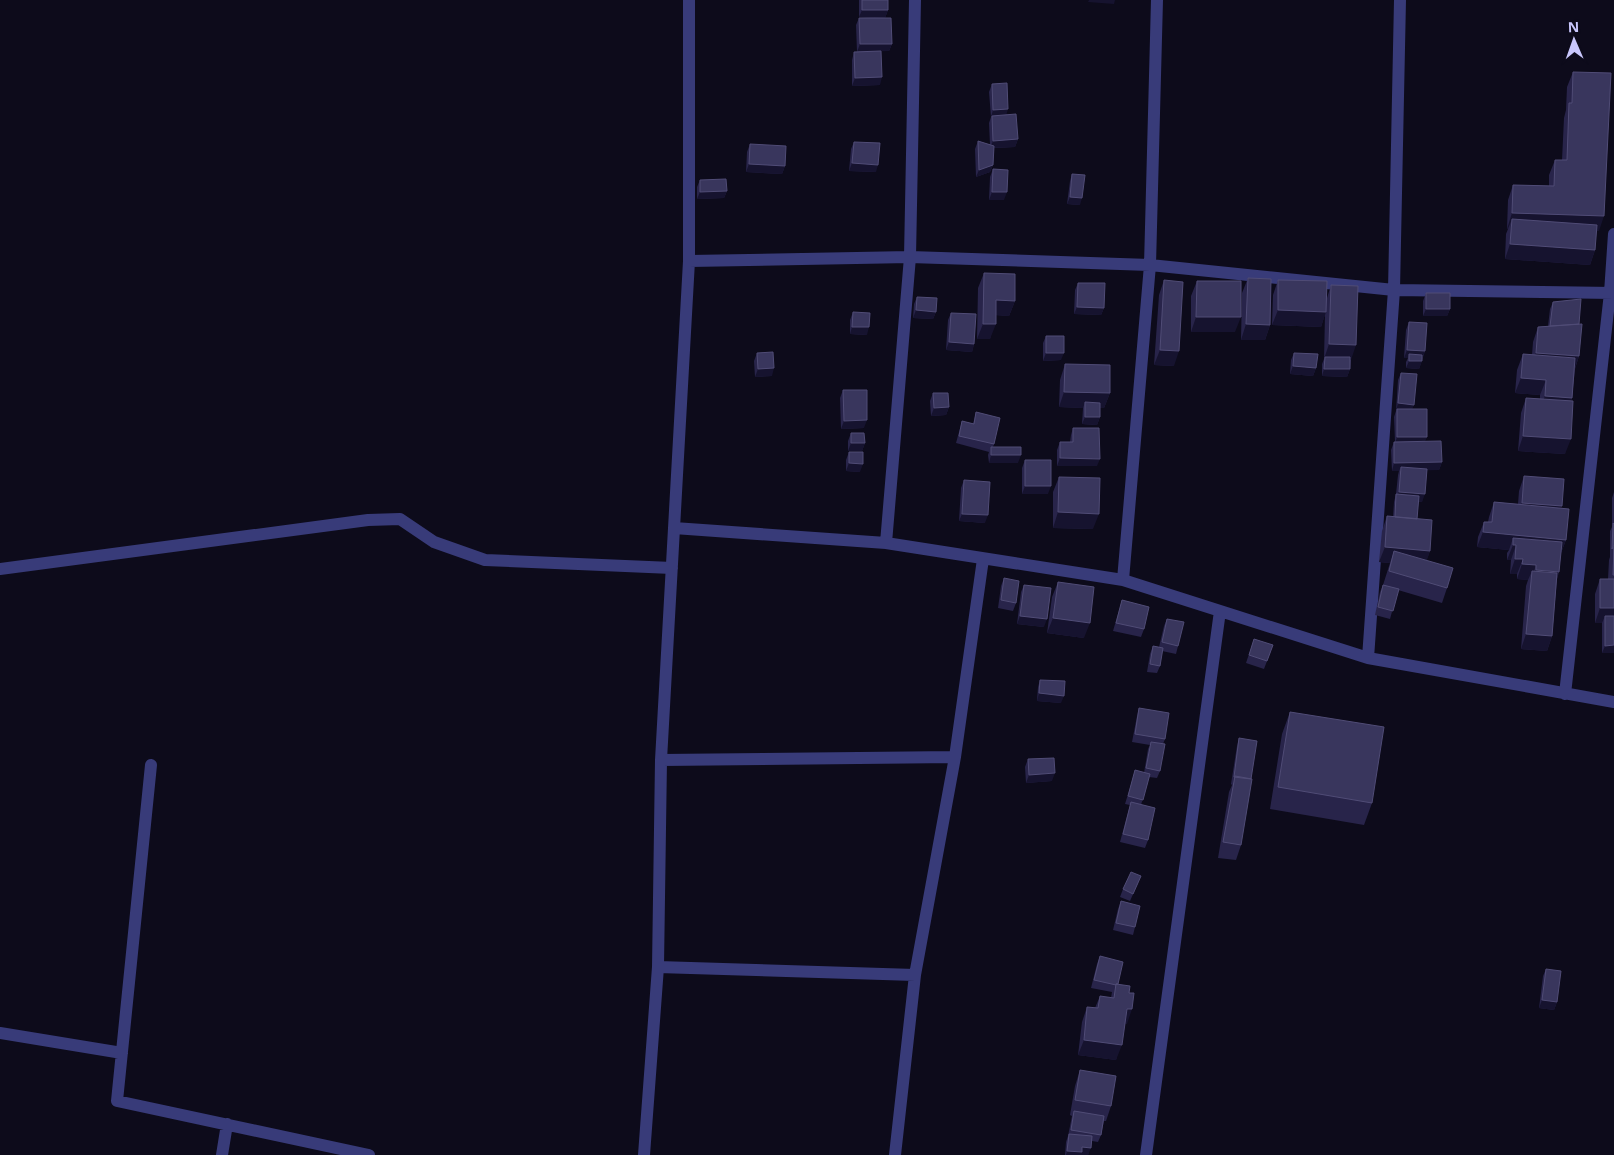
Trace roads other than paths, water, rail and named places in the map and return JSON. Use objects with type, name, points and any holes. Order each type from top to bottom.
[{"type":"street","points":[[644,1155],[658,967],[661,760],[689,261],[689,0]]},
{"type":"street","points":[[886,543],[910,257],[915,0]]},
{"type":"street","points":[[1123,580],[1150,265],[1157,0]]},
{"type":"street","points":[[1368,658],[1394,290],[1400,0]]},
{"type":"street","points":[[1564,694],[1612,293],[1614,234]]},
{"type":"street","points":[[689,261],[910,257],[1150,265],[1394,290],[1612,293]]},
{"type":"street","points":[[0,569],[368,520],[400,519],[434,542],[485,560],[672,568]]},
{"type":"street","points":[[674,528],[886,543],[1123,580],[1368,658],[1614,702]]},
{"type":"street","points":[[895,1155],[915,975],[955,757],[984,559]]},
{"type":"street","points":[[1146,1155],[1220,611]]},
{"type":"street","points":[[661,760],[955,757]]},
{"type":"street","points":[[151,765],[117,1101],[369,1155]]},
{"type":"street","points":[[658,967],[915,975]]},
{"type":"street","points":[[0,1033],[122,1053]]},
{"type":"street","points":[[222,1155],[227,1124]]}]
